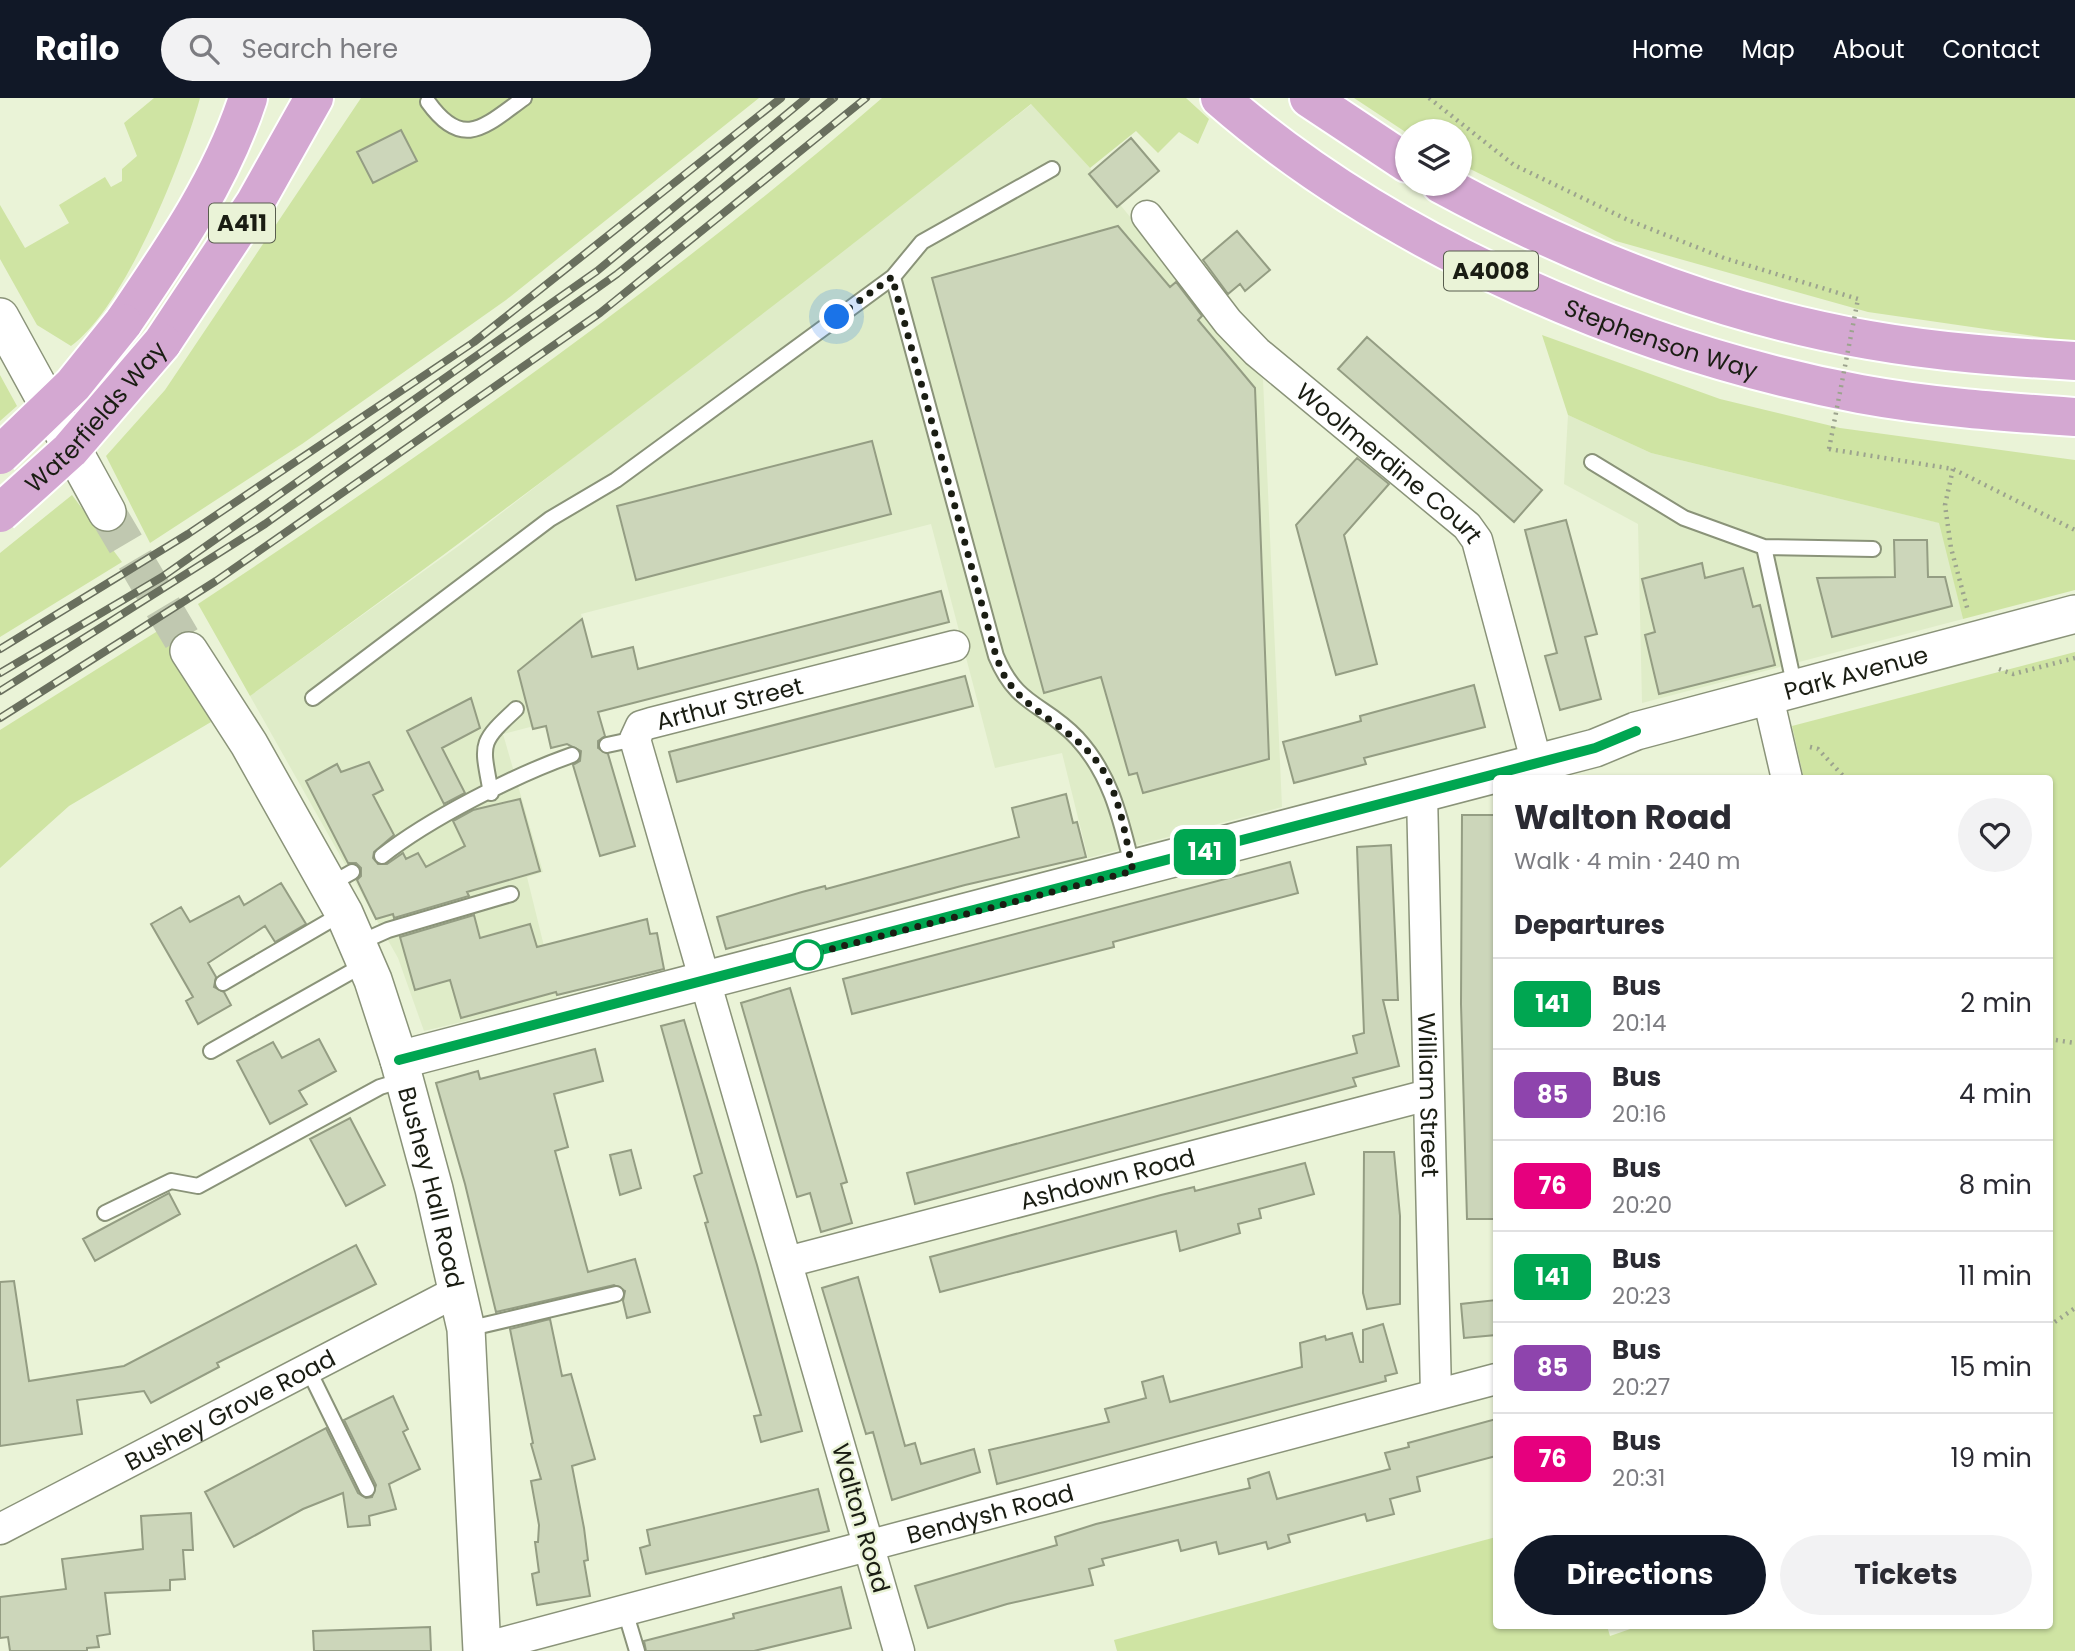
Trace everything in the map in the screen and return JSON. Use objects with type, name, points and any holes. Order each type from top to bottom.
[{"type":"main road","name":"Waterfields Way","points":[[0,513],[70,450],[162,343],[255,203],[314,98]]},
{"type":"main road","name":"Stephenson Way","points":[[1220,98],[1336,185],[1407,227],[1521,287],[1593,317],[1705,356],[1861,394],[1957,408],[2075,417]]},
{"type":"main road","points":[[1309,98],[1395,155]]},
{"type":"main road","name":"Waterfields Way","points":[[0,455],[73,385],[122,323],[187,230],[221,165],[244,102]]},
{"type":"main road","name":"Stephenson Way","points":[[1463,196],[1504,218],[1661,285],[1734,307],[1868,340],[1934,350],[2075,361]]},
{"type":"street","name":"Woolmerdine Court","points":[[1147,216],[1228,322],[1257,352],[1467,526],[1477,540],[1537,764]]},
{"type":"street","points":[[0,317],[107,512]]},
{"type":"street","name":"Park Avenue","points":[[1495,775],[1595,748],[1636,731],[2075,614]]},
{"type":"street","name":"Arthur Street","points":[[706,982],[621,742],[641,726],[651,723],[954,646]]},
{"type":"street","name":"Bushey Hall Road","points":[[189,651],[249,744],[350,915],[402,1070],[460,1294],[466,1329],[482,1648]]},
{"type":"street","points":[[1782,693],[1787,775]]},
{"type":"street","name":"Park Avenue","points":[[402,1070],[706,982],[1493,775]]},
{"type":"street","name":"William Street","points":[[1422,794],[1436,1394]]},
{"type":"street","name":"Walton Road","points":[[706,982],[899,1651]]},
{"type":"street","name":"Ashdown Road","points":[[787,1262],[1428,1096]]},
{"type":"street","name":"Bushey Grove Road","points":[[0,1529],[446,1297],[460,1294]]},
{"type":"street","name":"Bendysh Road","points":[[482,1648],[869,1548],[1493,1380]]},
{"type":"lane","points":[[428,102],[442,122],[456,130],[467,131],[483,128],[524,98]]},
{"type":"lane","points":[[313,698],[550,519],[616,480],[892,277],[922,242],[1052,169]]},
{"type":"lane","points":[[892,277],[996,656],[1006,680],[1020,696],[1075,736],[1100,765],[1113,793],[1133,871]]},
{"type":"lane","points":[[1592,462],[1684,518],[1764,547],[1873,549]]},
{"type":"lane","points":[[1764,547],[1782,693]]},
{"type":"lane","points":[[491,793],[483,747],[489,734],[516,709]]},
{"type":"lane","points":[[382,856],[410,834],[547,764],[572,755]]},
{"type":"lane","points":[[223,983],[350,915],[388,930],[510,894]]},
{"type":"lane","points":[[211,1051],[350,915]]},
{"type":"lane","points":[[105,1213],[171,1181],[198,1186],[380,1087],[402,1070]]},
{"type":"lane","points":[[466,1329],[616,1294]]},
{"type":"lane","points":[[308,1369],[367,1489]]},
{"type":"lane","points":[[625,1611],[637,1651]]},
{"type":"path","points":[[1429,98],[1514,165],[1628,220],[1724,258],[1858,299],[1829,449],[1952,469],[2075,530]]},
{"type":"path","points":[[1952,469],[1945,505],[1946,516],[1951,548],[1975,640]]},
{"type":"path","points":[[2053,1040],[2075,1043]]},
{"type":"path","points":[[2053,1323],[2075,1308]]},
{"type":"shaded area","points":[[1032,104],[1090,168],[1263,379],[1282,807],[1088,858],[1062,753],[995,768],[931,524],[581,614],[603,708],[503,734],[543,872],[527,877],[557,999],[424,1031],[398,958],[250,696],[460,545]]},
{"type":"shaded area","points":[[1568,415],[1651,453],[1940,523],[1963,619],[1642,703],[1638,524],[1564,484]]},
{"type":"green space","points":[[154,98],[200,98],[166,195],[131,268],[91,327],[71,346],[37,325],[0,259],[0,205],[25,248],[69,223],[59,205],[105,177],[111,187],[122,181],[122,169],[137,156],[124,123]]},
{"type":"green space","points":[[361,98],[759,98],[506,300],[302,444],[150,543],[106,456],[165,390]]},
{"type":"green space","points":[[882,98],[1186,98],[1209,119],[1198,144],[1179,132],[1158,153],[1136,131],[1090,168],[1031,104],[644,405],[250,696],[198,604],[375,485],[548,362],[718,233]]},
{"type":"green space","points":[[1354,98],[2075,98],[2075,342],[1868,312],[1616,241],[1472,170],[1472,119],[1395,119],[1395,125]]},
{"type":"green space","points":[[1542,335],[1720,399],[1840,428],[2075,460],[2075,590],[1963,619],[1939,523],[1651,453],[1568,415]]},
{"type":"green space","points":[[0,375],[17,406],[0,421]]},
{"type":"green space","points":[[72,495],[122,562],[0,637],[0,553]]},
{"type":"green space","points":[[164,627],[211,722],[69,806],[0,868],[0,730]]},
{"type":"green space","points":[[2075,652],[2075,1651],[1117,1651],[1114,1640],[1493,1538],[1493,1629],[1608,1629],[1610,1636],[1630,1629],[2053,1629],[2053,775],[1803,775],[1792,726]]},
{"type":"building","points":[[401,130],[417,161],[373,183],[357,152]]},
{"type":"building","points":[[1131,138],[1159,171],[1117,207],[1089,174]]},
{"type":"building","points":[[1118,226],[1170,287],[1176,282],[1202,316],[1198,320],[1255,388],[1269,759],[1143,793],[1137,773],[1129,775],[1101,677],[1044,693],[932,278]]},
{"type":"building","points":[[1237,231],[1270,270],[1245,291],[1240,284],[1228,294],[1203,260]]},
{"type":"building","points":[[1367,337],[1542,490],[1514,522],[1338,369]]},
{"type":"building","points":[[872,441],[891,514],[636,580],[617,506]]},
{"type":"building","points":[[1357,458],[1389,484],[1344,535],[1377,664],[1336,675],[1296,525]]},
{"type":"building","points":[[1566,520],[1597,634],[1585,637],[1601,699],[1560,710],[1545,656],[1557,653],[1525,530]]},
{"type":"building","points":[[1894,540],[1927,540],[1928,577],[1945,577],[1952,606],[1832,637],[1817,578],[1895,577]]},
{"type":"building","points":[[1702,563],[1705,578],[1743,568],[1753,607],[1760,605],[1775,665],[1659,694],[1645,635],[1655,632],[1642,579]]},
{"type":"building","points":[[941,591],[949,622],[598,712],[605,736],[598,741],[598,748],[608,754],[635,846],[600,856],[573,765],[580,761],[581,751],[567,744],[551,748],[546,726],[533,729],[518,671],[582,619],[592,657],[633,647],[638,669]]},
{"type":"building","points":[[965,676],[973,706],[677,782],[669,752]]},
{"type":"building","points":[[1474,685],[1485,727],[1364,758],[1366,764],[1294,783],[1283,742],[1361,721],[1360,716]]},
{"type":"building","points":[[471,698],[480,728],[442,748],[465,793],[444,804],[407,731]]},
{"type":"building","points":[[369,762],[383,790],[373,795],[394,835],[374,852],[373,858],[378,864],[387,864],[403,853],[406,859],[418,853],[426,867],[465,846],[453,821],[473,810],[520,799],[540,871],[467,892],[469,896],[394,918],[393,914],[376,919],[357,880],[361,876],[361,868],[356,863],[348,863],[306,781],[337,764],[341,772]]},
{"type":"building","points":[[1066,794],[1073,823],[1077,822],[1086,857],[965,885],[726,949],[717,917],[802,892],[825,886],[826,889],[1019,837],[1012,808]]},
{"type":"building","points":[[1462,815],[1493,815],[1493,1219],[1467,1219],[1461,1004]]},
{"type":"building","points":[[1391,845],[1398,1000],[1383,1000],[1399,1066],[1353,1078],[1356,1086],[915,1204],[907,1173],[1357,1053],[1353,1036],[1364,1033],[1357,847]]},
{"type":"building","points":[[1290,862],[1298,893],[1113,942],[1114,947],[852,1014],[843,979]]},
{"type":"building","points":[[281,883],[306,924],[275,942],[265,926],[208,963],[216,977],[214,987],[224,992],[231,1005],[198,1024],[186,1001],[193,997],[151,924],[181,907],[190,922],[239,896],[244,905]]},
{"type":"building","points":[[474,915],[480,938],[530,924],[537,947],[647,919],[650,934],[657,933],[664,969],[557,995],[556,992],[461,1018],[450,980],[415,990],[400,937]]},
{"type":"building","points":[[790,988],[847,1182],[841,1184],[852,1223],[821,1232],[810,1193],[797,1197],[741,1003]]},
{"type":"building","points":[[684,1020],[757,1265],[802,1431],[761,1442],[754,1416],[761,1415],[705,1223],[708,1222],[694,1176],[702,1173],[661,1026]]},
{"type":"building","points":[[319,1039],[336,1071],[299,1091],[307,1104],[270,1124],[237,1061],[273,1042],[282,1058]]},
{"type":"building","points":[[595,1049],[603,1081],[554,1094],[568,1147],[555,1151],[588,1272],[635,1259],[650,1312],[627,1318],[623,1301],[625,1291],[614,1285],[496,1312],[465,1184],[436,1083],[478,1071],[480,1079]]},
{"type":"building","points":[[350,1118],[385,1185],[346,1206],[310,1139]]},
{"type":"building","points":[[631,1150],[641,1188],[620,1195],[610,1155]]},
{"type":"building","points":[[1364,1152],[1394,1152],[1400,1216],[1400,1304],[1367,1309],[1363,1293]]},
{"type":"building","points":[[1305,1163],[1314,1194],[1259,1209],[1261,1218],[1238,1224],[1240,1233],[1180,1251],[1176,1231],[940,1292],[930,1257],[1161,1195],[1194,1187],[1195,1191]]},
{"type":"building","points":[[169,1193],[180,1214],[95,1261],[83,1239]]},
{"type":"building","points":[[356,1245],[376,1284],[217,1363],[219,1367],[151,1403],[144,1391],[77,1400],[82,1434],[0,1446],[0,1282],[14,1281],[29,1381],[124,1366]]},
{"type":"building","points":[[858,1277],[905,1446],[915,1443],[921,1464],[974,1449],[980,1472],[892,1500],[873,1432],[866,1434],[822,1288]]},
{"type":"building","points":[[1493,1300],[1493,1335],[1464,1338],[1461,1304]]},
{"type":"building","points":[[550,1319],[562,1376],[571,1374],[595,1459],[572,1466],[584,1528],[588,1560],[584,1561],[590,1596],[537,1605],[532,1574],[539,1572],[535,1542],[538,1542],[539,1525],[531,1481],[541,1479],[531,1444],[533,1443],[510,1329]]},
{"type":"building","points":[[1383,1324],[1397,1373],[1385,1376],[1386,1381],[997,1484],[989,1450],[1109,1422],[1105,1409],[1146,1398],[1142,1382],[1163,1376],[1170,1402],[1302,1367],[1300,1343],[1325,1336],[1326,1340],[1352,1333],[1360,1362],[1363,1362],[1363,1330]]},
{"type":"building","points":[[393,1396],[408,1429],[403,1432],[420,1469],[389,1484],[396,1509],[369,1516],[370,1525],[348,1527],[343,1493],[303,1509],[234,1547],[205,1492],[326,1428],[358,1493],[366,1498],[372,1497],[376,1485],[344,1420]]},
{"type":"building","points":[[1493,1420],[1493,1457],[1417,1477],[1420,1491],[1390,1499],[1394,1514],[1367,1521],[1365,1514],[1288,1535],[1290,1542],[1268,1549],[1266,1542],[1219,1554],[1216,1542],[1181,1551],[1178,1540],[1102,1559],[1104,1565],[1089,1569],[1093,1585],[1007,1604],[928,1628],[915,1586],[1057,1545],[1055,1537],[1096,1524],[1250,1488],[1248,1479],[1269,1472],[1277,1499],[1390,1469],[1385,1453],[1409,1447],[1408,1443]]},
{"type":"building","points":[[818,1489],[829,1531],[646,1574],[640,1548],[650,1545],[647,1530]]},
{"type":"building","points":[[191,1513],[193,1550],[183,1550],[185,1579],[170,1580],[170,1590],[105,1593],[110,1634],[97,1636],[99,1647],[87,1648],[87,1651],[10,1651],[8,1637],[0,1638],[0,1597],[66,1589],[62,1559],[143,1549],[141,1516]]},
{"type":"building","points":[[841,1587],[851,1628],[754,1651],[646,1651],[644,1641],[734,1618],[733,1614]]},
{"type":"building","points":[[430,1627],[431,1651],[314,1651],[313,1631]]},
{"type":"tunnel","points":[[107,512],[189,651]]},
{"type":"railway","points":[[0,649],[188,534],[474,342],[781,98]]},
{"type":"railway","points":[[0,673],[162,577],[597,271],[806,98]]},
{"type":"railway","points":[[0,691],[265,524],[617,274],[834,98]]},
{"type":"railway","points":[[0,718],[216,581],[600,313],[866,98]]},
{"type":"bus line","name":"141","points":[[1495,775],[1595,748],[1636,731]]},
{"type":"bus line","name":"141","points":[[399,1060],[1493,775]]},
{"type":"route","points":[[808,955],[1133,871],[1113,793],[1100,765],[1075,736],[1020,696],[1006,680],[996,656],[892,277],[837,317]]}]
